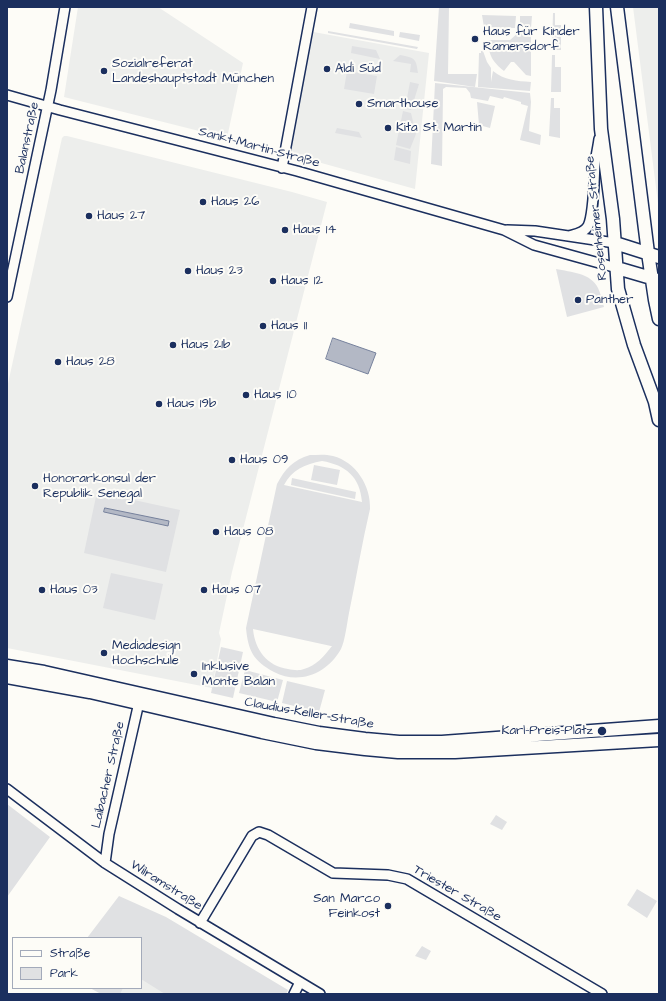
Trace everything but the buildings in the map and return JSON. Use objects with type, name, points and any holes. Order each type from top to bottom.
[{"type":"main road","name":"Rosenheimer Straße","points":[[596,7],[601,129],[615,243],[618,288],[634,345],[655,402],[659,420]]},
{"type":"main road","points":[[616,7],[653,255],[659,320]]},
{"type":"main road","name":"Sankt-Martin-Straße","points":[[615,243],[653,255]]},
{"type":"main road","name":"Sankt-Martin-Straße","points":[[617,268],[655,279]]},
{"type":"main road","name":"Claudius-Keller-Straße","points":[[7,666],[44,672],[262,732],[316,743],[398,752],[455,752],[659,740]]},
{"type":"main road","name":"Claudius-Keller-Straße","points":[[7,677],[140,699],[312,731],[365,739],[399,742],[442,742],[659,726]]},
{"type":"street","name":"Balanstraße","points":[[7,297],[48,107],[65,7]]},
{"type":"street","points":[[282,168],[312,7]]},
{"type":"street","name":"Sankt-Martin-Straße","points":[[7,95],[282,168],[504,230],[534,245],[617,268]]},
{"type":"street","points":[[569,236],[579,234],[588,227],[591,216],[601,129]]},
{"type":"street","name":"Sankt-Martin-Straße","points":[[504,230],[535,231],[615,243]]},
{"type":"street","name":"Laibacher Straße","points":[[105,863],[109,834],[140,699]]},
{"type":"street","name":"Wilramstraße","points":[[7,789],[105,863],[200,923],[320,994]]},
{"type":"street","name":"Triester Straße","points":[[200,923],[252,836],[259,832],[268,835],[333,873],[388,875],[407,879],[602,994]]},
{"type":"street","points":[[294,994],[300,982]]},
{"type":"shaded area","points":[[78,7],[158,7],[243,63],[227,138],[64,97]]},
{"type":"shaded area","points":[[633,7],[659,7],[659,211]]},
{"type":"shaded area","points":[[308,31],[429,53],[415,189],[289,154]]},
{"type":"shaded area","points":[[64,136],[327,202],[232,572],[219,633],[221,639],[212,688],[7,648],[7,388],[62,138]]},
{"type":"shaded area","points":[[333,338],[376,353],[368,374],[326,359]]},
{"type":"shaded area","points":[[105,508],[169,521],[168,526],[104,512]]},
{"type":"shaded area","points":[[142,961],[179,994],[112,994],[115,989],[142,989]]},
{"type":"green space","points":[[439,7],[449,7],[448,74],[477,74],[475,87],[434,81]]},
{"type":"green space","points":[[553,13],[555,13],[555,25],[561,25],[561,50],[552,50]]},
{"type":"green space","points":[[482,15],[516,16],[515,28],[484,27]]},
{"type":"green space","points":[[520,16],[532,16],[531,28],[520,28]]},
{"type":"green space","points":[[350,23],[394,31],[394,36],[349,28]]},
{"type":"green space","points":[[328,31],[418,47],[417,49],[328,33]]},
{"type":"green space","points":[[400,32],[420,35],[419,41],[399,37]]},
{"type":"green space","points":[[518,33],[531,33],[531,76],[526,75],[514,62],[511,62],[504,71],[494,61],[489,51],[487,40],[510,40]]},
{"type":"green space","points":[[352,46],[376,50],[380,59],[351,53]]},
{"type":"green space","points":[[481,51],[483,51],[491,68],[491,82],[493,71],[506,78],[531,82],[530,91],[478,87],[479,53],[481,53]]},
{"type":"green space","points":[[400,55],[412,58],[414,60],[418,73],[410,72],[411,64],[393,61]]},
{"type":"green space","points":[[552,55],[555,55],[555,67],[561,67],[561,92],[551,92]]},
{"type":"green space","points":[[347,71],[377,76],[374,94],[344,89]]},
{"type":"green space","points":[[410,82],[419,84],[411,110],[405,109]]},
{"type":"green space","points":[[435,83],[530,93],[531,102],[529,131],[541,135],[540,145],[520,140],[528,106],[521,104],[521,102],[504,97],[503,99],[490,96],[488,101],[471,98],[470,93],[466,88],[446,87],[443,89],[442,166],[431,164]]},
{"type":"green space","points":[[551,98],[554,98],[554,108],[560,108],[560,138],[549,136]]},
{"type":"green space","points":[[477,102],[495,106],[490,128],[479,125]]},
{"type":"green space","points":[[403,111],[411,113],[416,134],[410,149],[396,145]]},
{"type":"green space","points":[[337,128],[359,132],[362,138],[335,133]]},
{"type":"green space","points":[[396,147],[411,151],[410,164],[394,160]]},
{"type":"green space","points":[[556,269],[574,272],[591,279],[598,288],[604,307],[567,317]]},
{"type":"green space","points":[[310,455],[330,455],[349,464],[355,469],[365,484],[370,500],[370,509],[345,637],[341,649],[335,658],[320,671],[312,675],[293,677],[283,676],[274,672],[256,659],[248,643],[246,628],[277,484],[283,474],[294,462]],"holes":[[[322,461],[345,469],[355,479],[361,493],[362,502],[284,485],[291,475],[300,468]],[[253,629],[331,646],[332,646],[323,657],[312,666],[300,670],[288,669],[268,661],[263,656],[256,644]]]},
{"type":"green space","points":[[314,465],[340,470],[337,485],[311,480]]},
{"type":"green space","points":[[292,478],[356,492],[355,499],[291,485]]},
{"type":"green space","points":[[97,492],[180,510],[166,572],[84,553]]},
{"type":"green space","points":[[111,573],[163,584],[155,620],[103,608]]},
{"type":"green space","points":[[221,647],[243,652],[233,698],[211,693]]},
{"type":"green space","points":[[245,670],[283,680],[277,702],[239,693]]},
{"type":"green space","points":[[287,681],[325,690],[319,712],[282,703]]},
{"type":"green space","points":[[7,804],[50,837],[7,897]]},
{"type":"green space","points":[[496,815],[507,822],[502,830],[490,824]]},
{"type":"green space","points":[[637,889],[657,901],[647,918],[627,905]]},
{"type":"green space","points":[[119,896],[166,917],[288,990],[286,994],[165,994],[142,980],[142,937],[88,937]]},
{"type":"green space","points":[[422,946],[431,951],[426,960],[415,956]]},
{"type":"green space","points":[[92,989],[122,989],[120,994],[101,994]]},
{"type":"place","name":"Haus für Kinder Ramersdorf","points":[[475,39]]},
{"type":"place","name":"Aldi Süd","points":[[327,69]]},
{"type":"place","name":"Sozialreferat Landeshauptstadt München","points":[[104,71]]},
{"type":"place","name":"Smarthouse","points":[[359,104]]},
{"type":"place","name":"Kita St. Martin","points":[[388,128]]},
{"type":"place","name":"Haus 26","points":[[203,202]]},
{"type":"place","name":"Haus 27","points":[[89,216]]},
{"type":"place","name":"Haus 14","points":[[285,230]]},
{"type":"place","name":"Haus 23","points":[[188,271]]},
{"type":"place","name":"Haus 12","points":[[273,281]]},
{"type":"place","name":"Panther","points":[[578,300]]},
{"type":"place","name":"Haus 11","points":[[263,326]]},
{"type":"place","name":"Haus 21b","points":[[173,345]]},
{"type":"place","name":"Haus 28","points":[[58,362]]},
{"type":"place","name":"Haus 10","points":[[246,395]]},
{"type":"place","name":"Haus 19b","points":[[159,404]]},
{"type":"place","name":"Haus 09","points":[[232,460]]},
{"type":"place","name":"Honorarkonsul der Republik Senegal","points":[[35,486]]},
{"type":"place","name":"Haus 08","points":[[216,532]]},
{"type":"place","name":"Haus 03","points":[[42,590]]},
{"type":"place","name":"Haus 07","points":[[204,590]]},
{"type":"place","name":"Mediadesign Hochschule","points":[[104,653]]},
{"type":"place","name":"Inklusive Monte Balan","points":[[194,674]]},
{"type":"place","name":"Karl-Preis-Platz","points":[[602,731]]},
{"type":"place","name":"San Marco Feinkost","points":[[388,906]]}]
